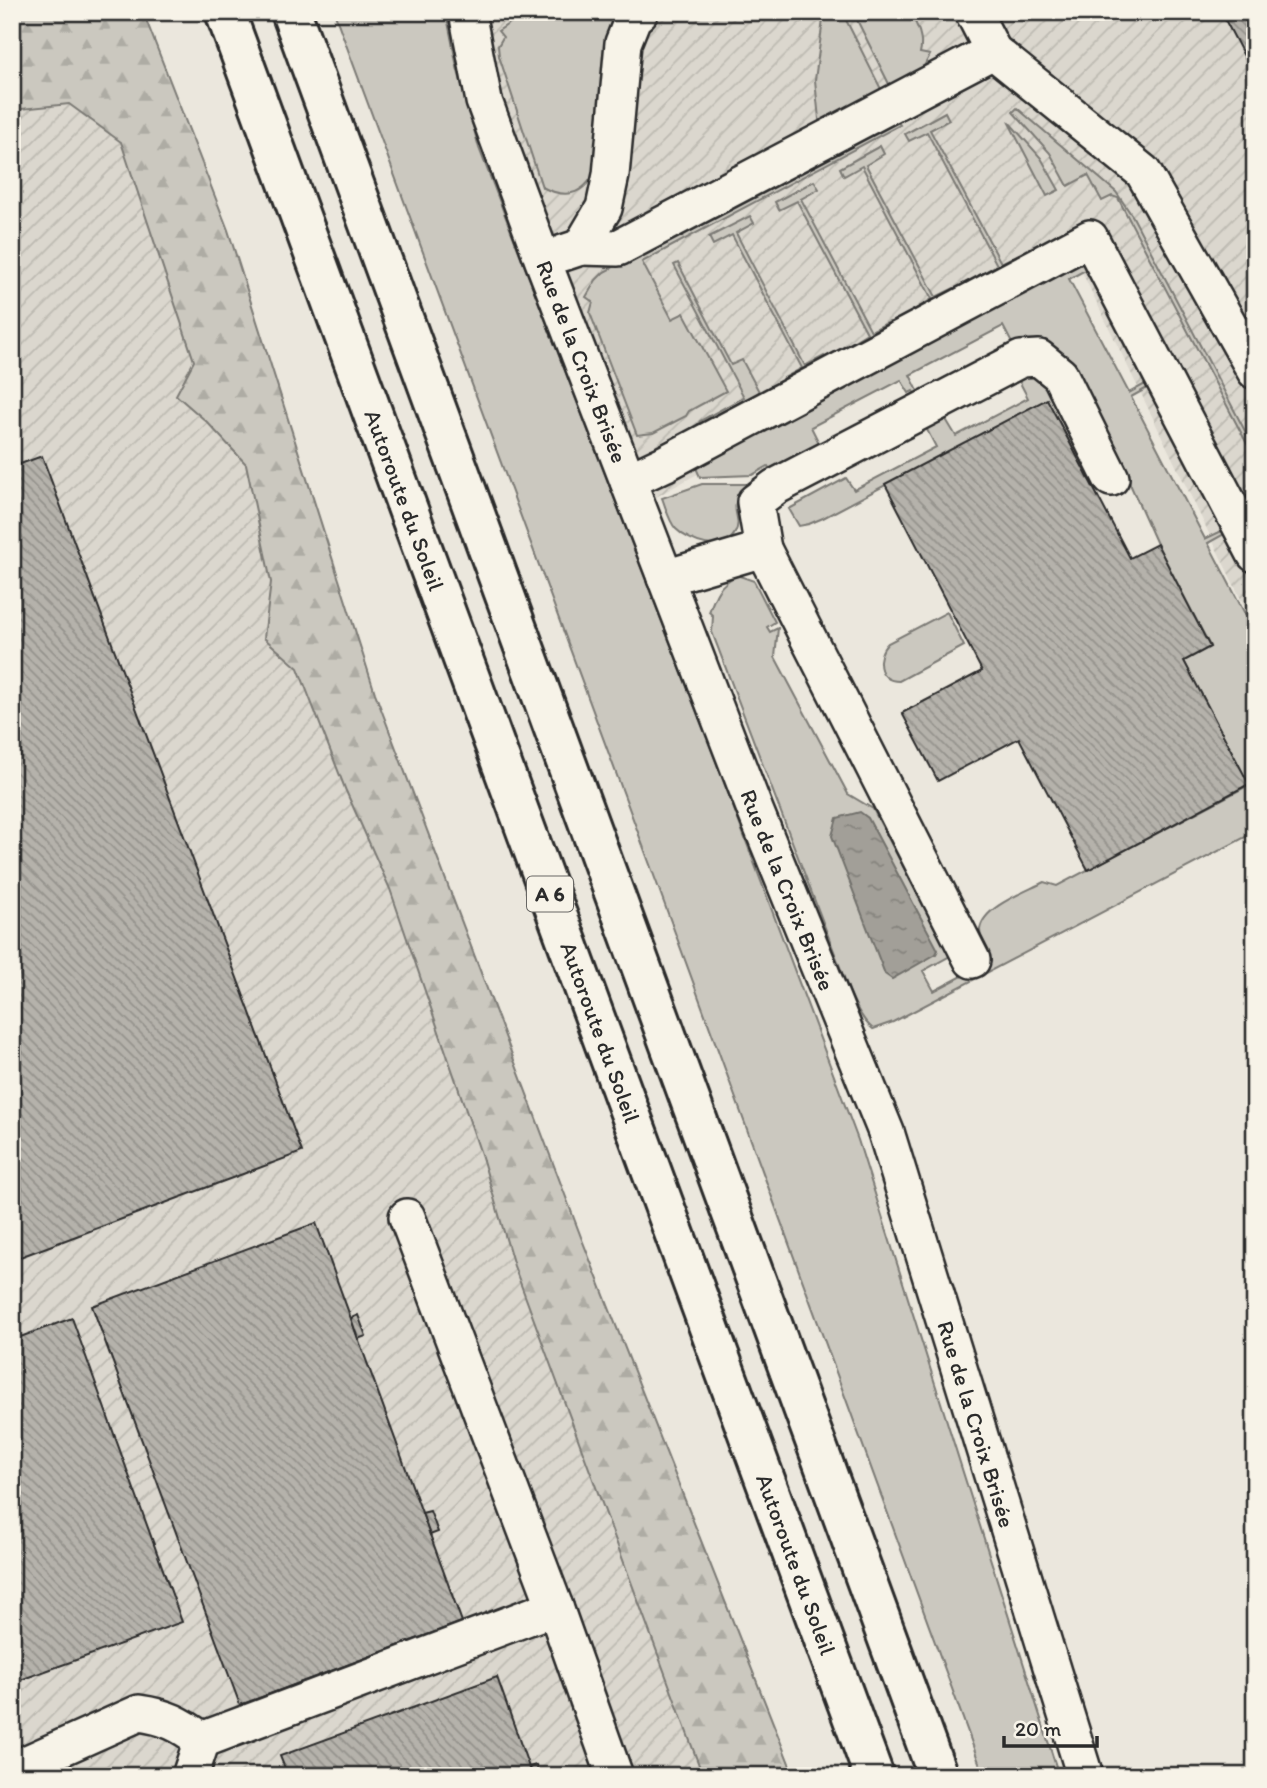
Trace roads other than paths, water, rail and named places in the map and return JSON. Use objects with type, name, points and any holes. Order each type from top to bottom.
[{"type":"highway","name":"Autoroute du Soleil","points":[[225,12],[874,1776]]},
{"type":"highway","name":"A 6","points":[[290,12],[938,1776]]},
{"type":"street","name":"Rue de la Croix Brisée","points":[[467,12],[484,101],[594,398],[755,810],[886,1132],[1085,1776]]},
{"type":"street","points":[[581,247],[604,208],[611,174],[623,43],[633,18],[639,12]]},
{"type":"street","points":[[973,12],[993,51],[1143,172],[1255,370]]},
{"type":"street","points":[[543,261],[581,247],[618,248],[993,51]]},
{"type":"street","points":[[628,481],[1090,238],[1255,554]]},
{"type":"street","points":[[972,960],[763,549],[755,502],[775,487],[1021,359],[1039,358],[1060,375],[1111,478]]},
{"type":"street","points":[[665,578],[763,549]]},
{"type":"street","points":[[407,1217],[555,1607],[615,1776]]},
{"type":"street","points":[[202,1741],[555,1607]]},
{"type":"street","points":[[12,1770],[139,1713],[180,1724],[202,1741]]},
{"type":"street","points":[[190,1776],[202,1741]]},
{"type":"water","points":[[860,812],[868,818],[938,950],[936,954],[892,979],[885,974],[832,836],[837,818]]}]
